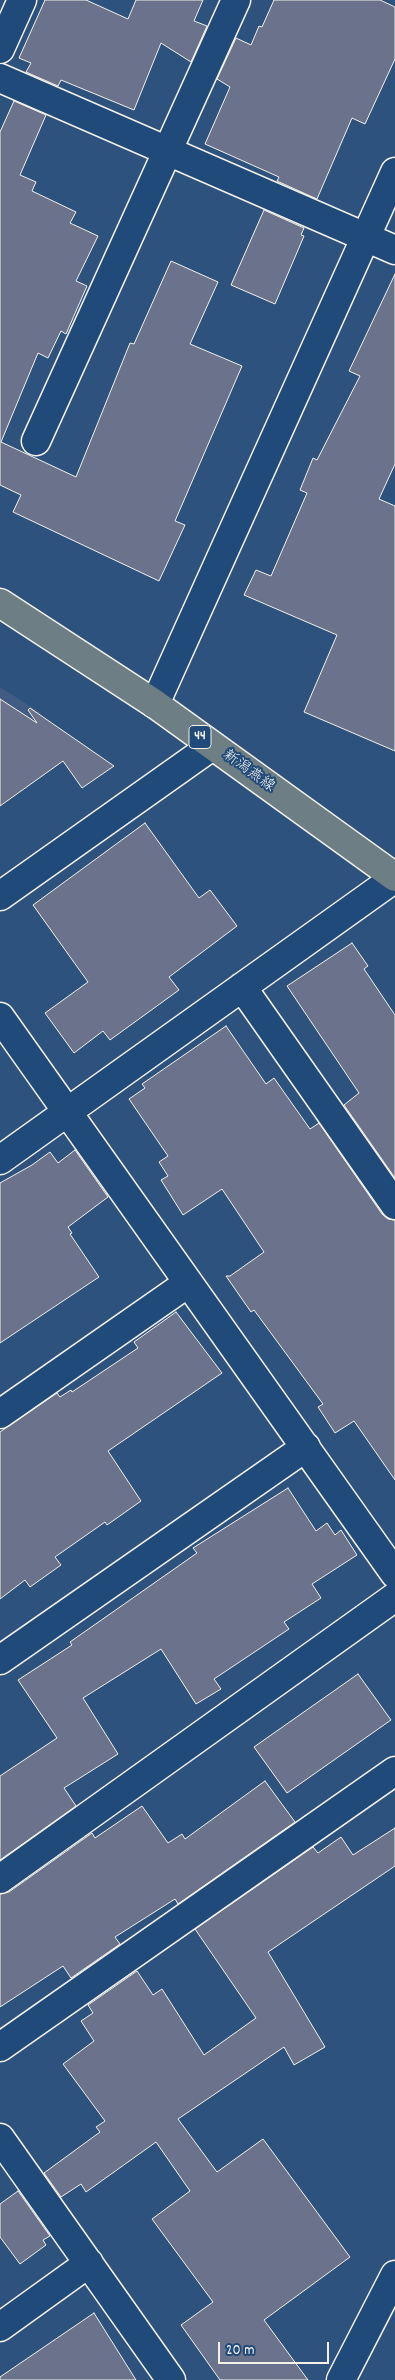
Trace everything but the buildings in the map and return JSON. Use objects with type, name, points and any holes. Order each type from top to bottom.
[{"type":"main road","name":"新潟燕線","points":[[0,603],[155,704],[395,878]]},
{"type":"street","points":[[0,49],[22,0]]},
{"type":"street","points":[[36,441],[236,0]]},
{"type":"street","points":[[0,78],[395,250]]},
{"type":"street","points":[[155,704],[395,172]]},
{"type":"street","points":[[0,896],[212,746]]},
{"type":"street","points":[[0,1160],[395,878]]},
{"type":"street","points":[[242,987],[395,1205]]},
{"type":"street","points":[[0,1017],[395,1574]]},
{"type":"street","points":[[0,1414],[188,1283]]},
{"type":"street","points":[[0,1660],[306,1447]]},
{"type":"street","points":[[0,1878],[395,1597]]},
{"type":"street","points":[[0,2048],[395,1772]]},
{"type":"street","points":[[0,2138],[171,2380]]},
{"type":"street","points":[[0,2327],[89,2263]]},
{"type":"street","points":[[341,2380],[395,2276]]},
{"type":"shaded area","points":[[0,687],[41,713],[0,743]]}]
